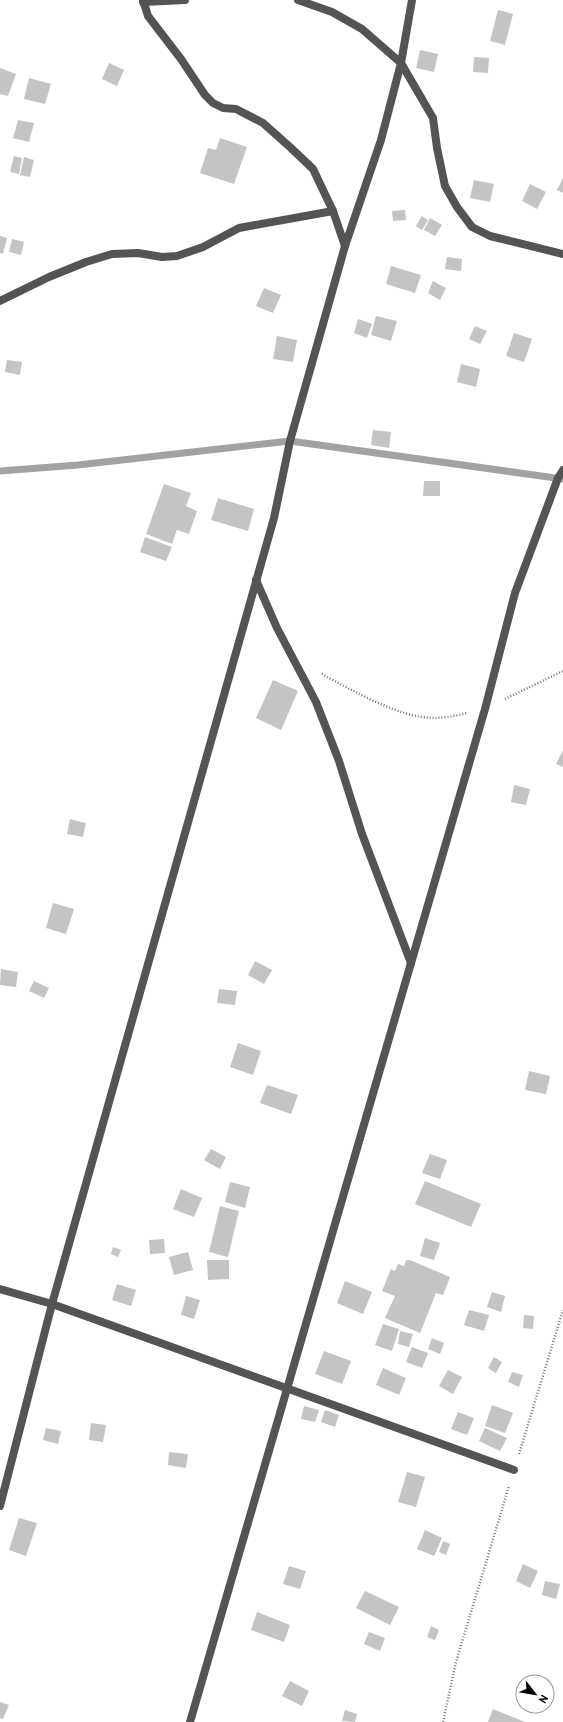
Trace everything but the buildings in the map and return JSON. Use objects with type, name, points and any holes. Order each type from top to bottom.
[{"type":"street","points":[[185,0],[172,2],[143,1],[148,16],[181,59],[204,95],[213,103],[223,108],[236,109],[263,123],[292,148],[313,169],[333,211],[345,246]]},
{"type":"street","points":[[298,0],[332,12],[362,29],[401,63],[433,118],[437,148],[445,186],[457,208],[472,227],[490,236],[563,254]]},
{"type":"street","points":[[0,1506],[52,1304],[274,518],[290,441],[345,246],[381,140],[401,63],[412,0]]},
{"type":"street","points":[[0,301],[56,274],[86,262],[112,254],[138,253],[162,257],[177,256],[203,247],[239,228],[333,211]]},
{"type":"street","points":[[190,1722],[411,963],[484,709],[515,593],[558,478],[563,470]]},
{"type":"street","points":[[256,580],[277,628],[316,702],[340,761],[362,834],[411,963]]},
{"type":"street","points":[[0,1289],[52,1304],[514,1470]]},
{"type":"path","points":[[318,672],[388,707],[416,716],[433,718],[459,715],[484,709],[563,671]]},
{"type":"path","points":[[443,1722],[456,1662],[563,1310]]},
{"type":"waterway","points":[[0,471],[78,465],[290,441],[563,479]]}]
